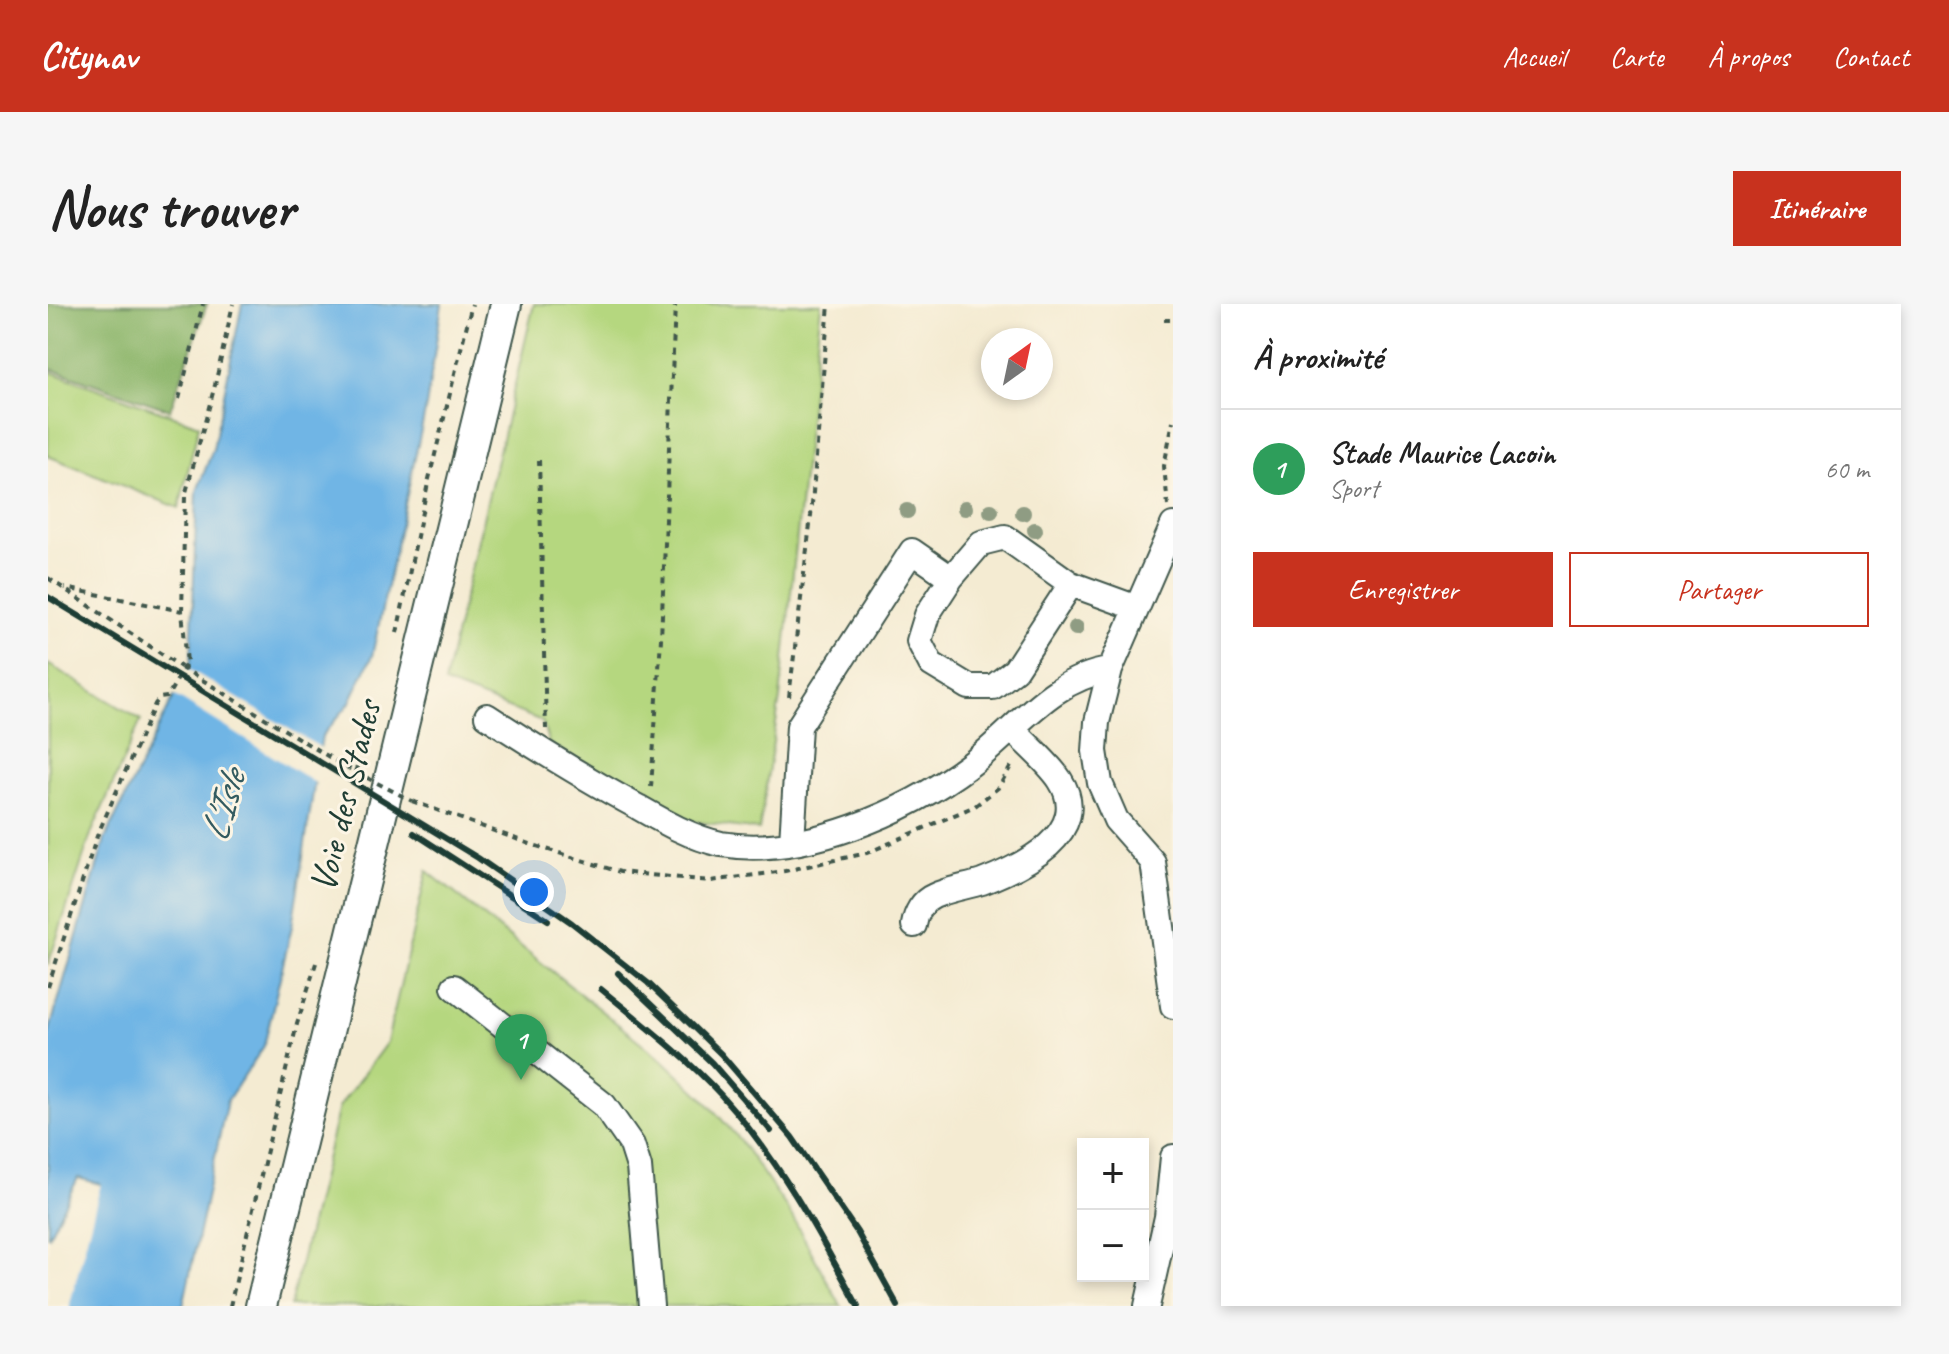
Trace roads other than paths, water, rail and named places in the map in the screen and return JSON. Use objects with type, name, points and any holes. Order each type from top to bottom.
[{"type":"main road","name":"Voie des Stades","points":[[261,1306],[506,304]]},
{"type":"street","points":[[1172,527],[1110,670],[1097,722],[1095,751],[1100,783],[1116,820],[1163,863],[1173,1006]]},
{"type":"street","points":[[1071,584],[1015,670],[993,687],[969,687],[931,664],[919,641],[927,615],[951,578],[981,543],[1005,537],[1071,584],[1137,608]]},
{"type":"street","points":[[792,842],[799,726],[912,551],[951,578]]},
{"type":"street","points":[[487,716],[547,756],[687,833],[721,843],[758,846],[792,842],[856,826],[913,800],[970,765],[1013,730],[1037,705],[1076,678],[1110,670]]},
{"type":"street","points":[[914,925],[916,915],[932,896],[982,882],[1033,857],[1057,838],[1064,827],[1067,800],[1060,780],[1013,730]]},
{"type":"street","points":[[454,987],[604,1105],[621,1127],[632,1145],[639,1167],[651,1306]]},
{"type":"street","points":[[1147,1306],[1167,1217],[1173,1157]]},
{"type":"water","points":[[242,304],[442,304],[426,407],[372,656],[349,704],[322,736],[292,926],[264,1046],[227,1101],[183,1306],[105,1306],[134,1193],[78,1178],[48,1237],[48,1036],[105,839],[191,661],[197,491],[213,449]]},
{"type":"waterway","name":"L'Isle","points":[[90,1306],[134,1136]]},
{"type":"railway","points":[[48,597],[478,858],[572,923],[648,983],[721,1054],[792,1137],[857,1232],[898,1306]]},
{"type":"railway","points":[[414,833],[548,920]]},
{"type":"railway","points":[[618,973],[712,1063],[771,1131]]},
{"type":"railway","points":[[601,989],[693,1067],[742,1119],[796,1196],[858,1306]]},
{"type":"place","name":"Stade Maurice Lacoin","points":[[521,1080]]}]
